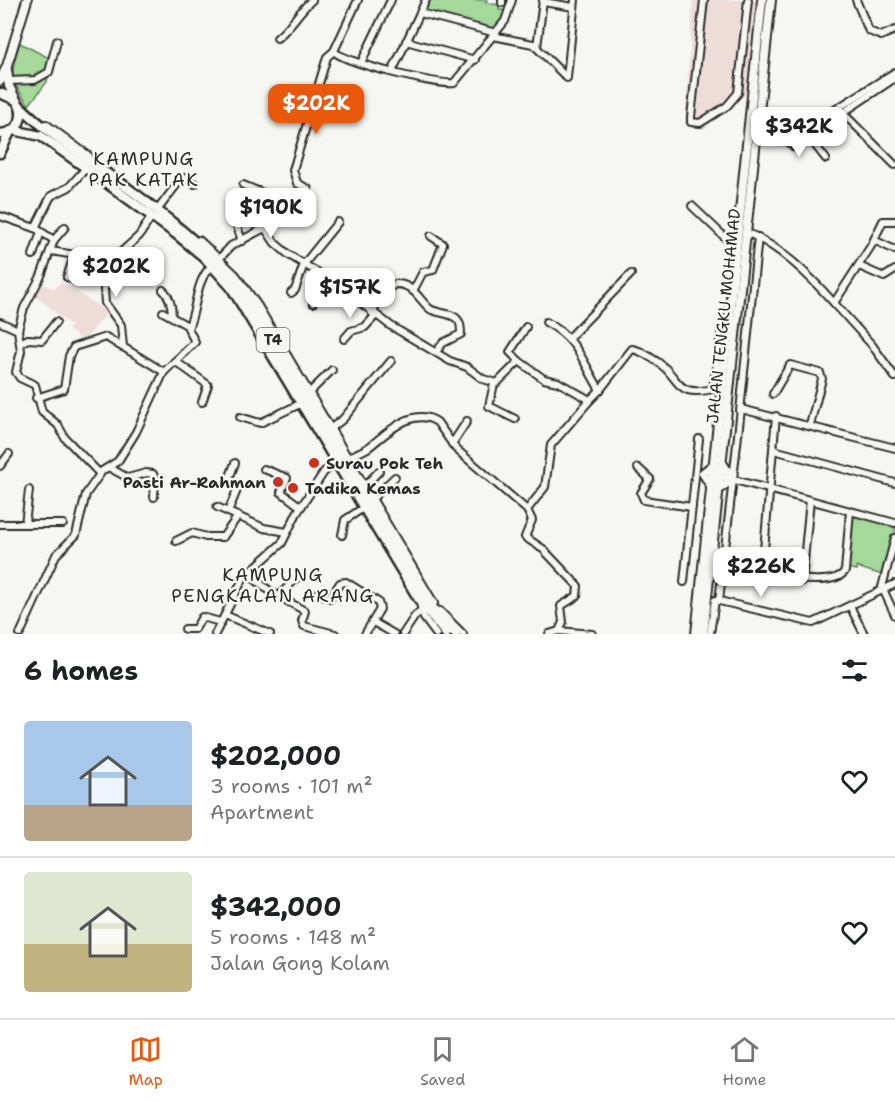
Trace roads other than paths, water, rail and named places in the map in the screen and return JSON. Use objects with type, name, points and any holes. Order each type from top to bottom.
[{"type":"highway","points":[[0,93],[18,103],[21,120],[11,131],[0,153]]},
{"type":"highway","name":"T4","points":[[18,103],[32,118],[135,193],[216,261],[239,286],[269,332],[420,590],[456,634]]},
{"type":"highway","points":[[0,134],[11,131]]},
{"type":"highway","name":"T4","points":[[11,131],[41,136],[216,261],[338,462],[423,609],[446,634]]},
{"type":"main road","points":[[18,103],[4,81],[27,0]]},
{"type":"main road","name":"JALAN TENGKU MOHAMAD","points":[[716,475],[713,465],[717,388],[729,320],[762,0]]},
{"type":"main road","name":"JALAN TENGKU MOHAMAD","points":[[696,634],[714,488],[721,460],[771,0]]},
{"type":"main road","points":[[756,57],[760,56],[766,42]]},
{"type":"main road","points":[[713,465],[699,473],[714,488],[732,479],[721,460]]},
{"type":"main road","name":"JALAN TENGKU MOHAMAD","points":[[703,634],[714,488]]},
{"type":"street","points":[[277,38],[290,27],[301,9],[312,0]]},
{"type":"street","points":[[188,326],[194,315],[196,292],[204,272],[231,246],[265,228],[295,206],[309,191],[297,183],[293,170],[327,57],[334,51],[358,0]]},
{"type":"street","points":[[361,63],[391,0]]},
{"type":"street","points":[[392,72],[426,0]]},
{"type":"street","points":[[334,51],[338,56],[392,72],[451,84],[475,60],[495,35],[509,14],[512,0]]},
{"type":"street","points":[[704,0],[691,122],[706,121],[737,95],[748,0]]},
{"type":"street","points":[[856,0],[869,31],[881,36],[895,30]]},
{"type":"street","points":[[420,14],[495,35],[527,41],[537,47],[567,78],[575,4],[543,1],[537,47]]},
{"type":"street","points":[[4,81],[35,80],[49,72],[57,40]]},
{"type":"street","points":[[406,41],[475,60]]},
{"type":"street","points":[[862,97],[895,72]]},
{"type":"street","points":[[758,118],[771,124],[782,141],[794,147],[806,133],[895,78]]},
{"type":"street","points":[[841,110],[895,165]]},
{"type":"street","points":[[32,118],[46,124],[159,208],[216,261],[258,306],[430,597],[447,620],[463,634]]},
{"type":"street","points":[[806,133],[826,159]]},
{"type":"street","points":[[33,255],[38,230],[51,196],[69,187],[86,168]]},
{"type":"street","points":[[159,208],[181,179],[184,178],[195,184]]},
{"type":"street","points":[[243,185],[295,206]]},
{"type":"street","points":[[692,206],[736,248]]},
{"type":"street","points":[[231,209],[242,241]]},
{"type":"street","points":[[0,216],[38,230],[54,240]]},
{"type":"street","points":[[123,347],[121,325],[104,299],[112,264],[120,252],[139,236],[152,216]]},
{"type":"street","points":[[834,303],[859,266],[883,221],[895,221]]},
{"type":"street","points":[[291,293],[295,290],[304,264],[338,222]]},
{"type":"street","points":[[65,227],[54,240],[41,276],[28,297],[18,330],[21,356],[16,372],[20,378],[35,385],[36,398],[42,412],[56,423],[65,438],[100,474]]},
{"type":"street","points":[[265,228],[277,246],[326,277],[374,314],[494,384]]},
{"type":"street","points":[[746,232],[758,237],[806,273],[872,345],[895,377]]},
{"type":"street","points":[[413,291],[423,272],[432,271],[442,244],[431,236]]},
{"type":"street","points":[[719,600],[758,237]]},
{"type":"street","points":[[874,240],[895,250]]},
{"type":"street","points":[[51,251],[105,260],[123,270],[125,276]]},
{"type":"street","points":[[74,256],[68,277],[79,282]]},
{"type":"street","points":[[859,266],[884,277],[895,270]]},
{"type":"street","points":[[570,337],[632,274]]},
{"type":"street","points":[[313,303],[326,277]]},
{"type":"street","points":[[344,339],[351,331],[365,327],[385,291],[395,284],[413,291],[433,311],[456,318],[459,322],[461,334],[443,343],[436,352]]},
{"type":"street","points":[[163,290],[172,307],[171,315]]},
{"type":"street","points":[[20,634],[57,555],[76,535],[82,502],[100,474],[118,461],[136,432],[165,372],[195,342],[188,326],[163,312]]},
{"type":"street","points":[[0,322],[18,330]]},
{"type":"street","points":[[20,343],[28,339],[42,340],[56,322]]},
{"type":"street","points":[[546,322],[570,337],[600,390]]},
{"type":"street","points":[[526,327],[510,352],[544,379],[558,382],[590,400]]},
{"type":"street","points":[[36,398],[64,389],[69,356],[75,347],[106,337],[165,372]]},
{"type":"street","points":[[527,510],[545,488],[551,446],[632,349],[664,365],[682,389],[699,392],[717,388]]},
{"type":"street","points":[[175,361],[208,385],[202,402]]},
{"type":"street","points":[[330,429],[343,418],[391,361]]},
{"type":"street","points":[[515,419],[489,406],[494,384],[519,361]]},
{"type":"street","points":[[773,394],[790,365],[820,374],[822,379],[810,425]]},
{"type":"street","points":[[309,393],[332,369]]},
{"type":"street","points":[[240,417],[260,423],[302,403]]},
{"type":"street","points":[[740,411],[744,408],[895,448]]},
{"type":"street","points":[[762,572],[776,416]]},
{"type":"street","points":[[347,458],[366,448],[386,432],[415,418],[434,419],[452,444],[527,510],[532,520],[525,537],[543,549],[579,589],[578,596],[561,606],[563,621],[559,631]]},
{"type":"street","points":[[452,444],[467,421]]},
{"type":"street","points":[[684,582],[692,507],[699,473],[699,440]]},
{"type":"street","points":[[774,450],[895,483]]},
{"type":"street","points":[[0,466],[9,454]]},
{"type":"street","points":[[215,634],[247,573],[275,552],[324,472],[338,462]]},
{"type":"street","points":[[228,512],[237,490],[229,479],[235,463]]},
{"type":"street","points":[[110,468],[128,478],[146,472],[153,474],[156,478],[154,497]]},
{"type":"street","points":[[638,468],[650,479],[641,494],[644,500],[692,507]]},
{"type":"street","points":[[264,469],[286,478],[281,492],[301,507]]},
{"type":"street","points":[[364,487],[378,473],[388,484]]},
{"type":"street","points":[[699,473],[732,479],[895,523]]},
{"type":"street","points":[[372,499],[395,477]]},
{"type":"street","points":[[25,524],[29,490]]},
{"type":"street","points":[[802,581],[810,500]]},
{"type":"street","points":[[217,507],[264,528],[287,532]]},
{"type":"street","points":[[342,535],[345,520],[363,508]]},
{"type":"street","points":[[723,564],[802,581],[839,577],[844,573],[850,511]]},
{"type":"street","points":[[176,541],[192,533],[206,537],[223,537],[238,516]]},
{"type":"street","points":[[0,524],[63,524]]},
{"type":"street","points":[[895,538],[882,580],[882,591],[895,615]]},
{"type":"street","points":[[247,573],[305,611],[302,624],[309,631],[335,634]]},
{"type":"street","points":[[279,596],[298,576]]},
{"type":"street","points":[[318,593],[330,598],[340,583],[349,583],[378,602],[380,609],[365,634]]},
{"type":"street","points":[[710,634],[715,600],[813,623],[895,584]]},
{"type":"street","points":[[850,606],[864,634]]},
{"type":"street","points":[[404,634],[423,609],[436,634]]},
{"type":"street","points":[[225,615],[270,634]]},
{"type":"street","points":[[185,629],[192,631],[202,617],[220,622]]},
{"type":"street","points":[[373,622],[394,634]]},
{"type":"street","points":[[549,634],[559,631],[592,634]]},
{"type":"waterway","points":[[844,108],[862,96]]},
{"type":"waterway","points":[[809,132],[840,111]]},
{"type":"waterway","points":[[794,142],[805,134]]},
{"type":"place","name":"Surau Pok Teh","points":[[314,463]]},
{"type":"place","name":"Pasti Ar-Rahman","points":[[278,482]]},
{"type":"place","name":"Tadika Kemas","points":[[293,488]]},
{"type":"district","name":"KAMPUNG PAK KATAK","points":[[144,169]]},
{"type":"district","name":"KAMPUNG PENGKALAN ARANG","points":[[273,585]]}]
